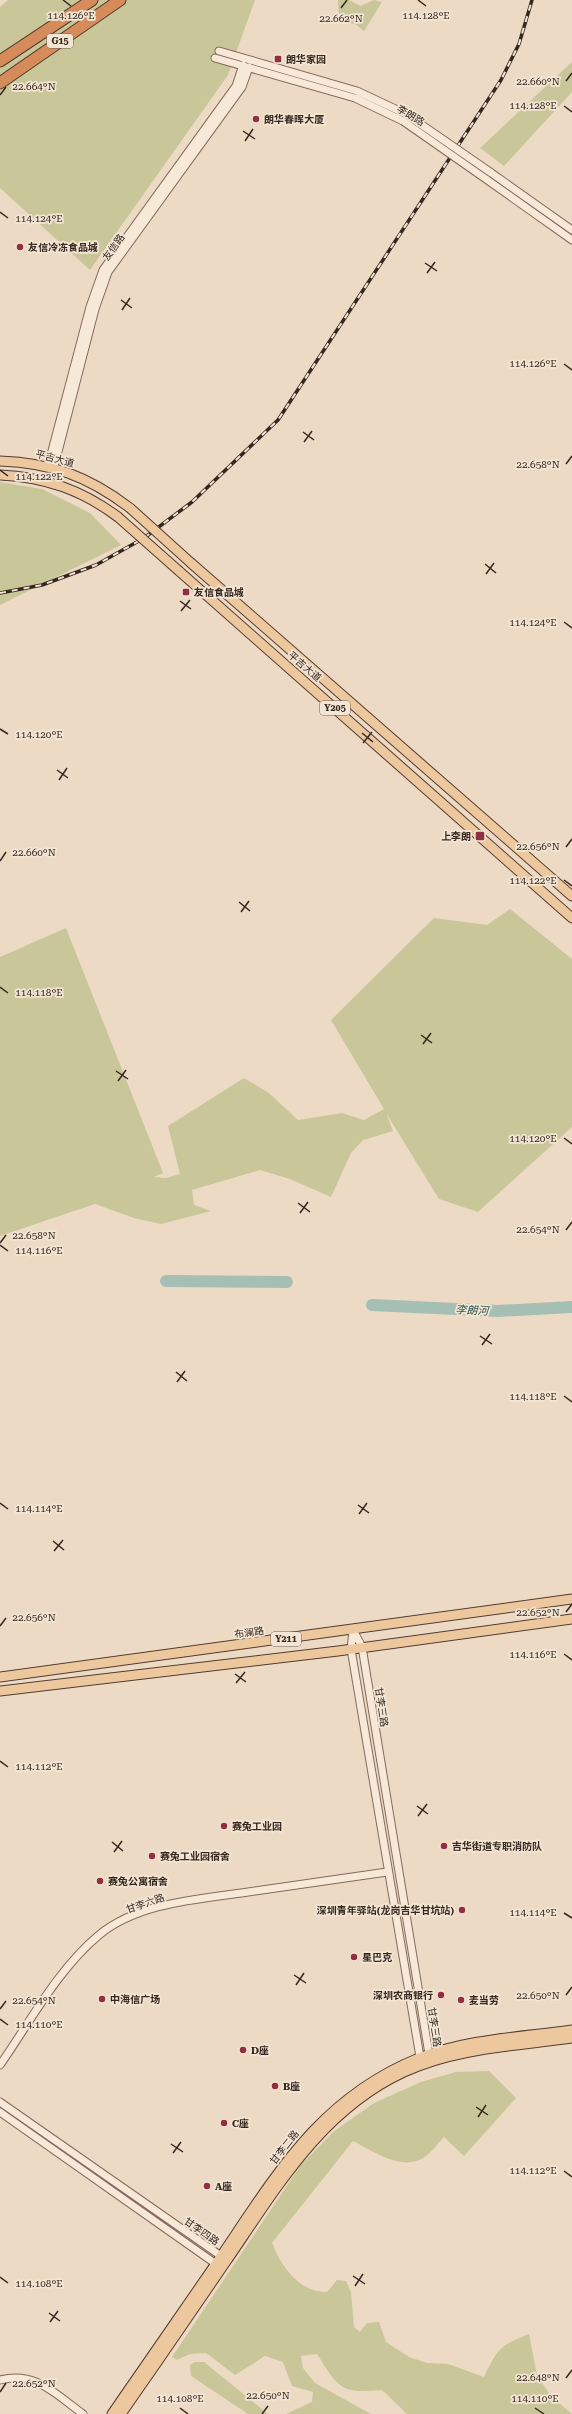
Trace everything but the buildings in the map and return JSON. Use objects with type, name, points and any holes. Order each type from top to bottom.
[{"type":"highway","name":"G15","points":[[0,61],[92,0]]},
{"type":"highway","name":"G15","points":[[0,83],[120,0]]},
{"type":"main road","name":"平吉大道","points":[[0,461],[51,467],[87,480],[109,492],[130,508],[572,896]]},
{"type":"main road","name":"平吉大道","points":[[0,475],[40,478],[61,485],[88,496],[118,518],[572,918]]},
{"type":"main road","name":"布澜路","points":[[0,1677],[572,1599]]},
{"type":"main road","name":"Y211","points":[[0,1691],[351,1649],[572,1619]]},
{"type":"main road","name":"甘李二路","points":[[112,2414],[220,2261],[293,2164],[330,2122],[378,2086],[423,2060],[429,2054],[479,2043],[572,2030]]},
{"type":"main road","name":"甘李二路","points":[[423,2060],[572,2038]]},
{"type":"main road","name":"甘李二路","points":[[121,2414],[220,2261]]},
{"type":"street","name":"李朗路","points":[[572,230],[404,118],[357,91],[217,54],[246,66],[355,98],[404,118],[572,240]]},
{"type":"street","name":"友信路","points":[[51,467],[95,309],[108,272],[242,87],[246,66]]},
{"type":"street","name":"甘李三路","points":[[353,1630],[362,1647],[429,2054]]},
{"type":"street","name":"甘李三路","points":[[353,1630],[351,1649],[423,2060]]},
{"type":"street","name":"甘李六路","points":[[0,2065],[52,1990],[79,1955],[99,1935],[118,1923],[163,1905],[387,1872]]},
{"type":"street","name":"甘李四路","points":[[0,2102],[220,2261]]},
{"type":"street","name":"甘李四路","points":[[0,2112],[220,2261]]},
{"type":"street","points":[[0,2380],[12,2377],[31,2379],[83,2414]]},
{"type":"shaded area","points":[[8,0],[255,0],[228,75],[90,270],[0,188],[0,7]]},
{"type":"shaded area","points":[[338,0],[349,0],[360,6],[374,0],[382,2],[364,31],[355,24],[339,22]]},
{"type":"shaded area","points":[[572,62],[572,92],[504,166],[480,148]]},
{"type":"shaded area","points":[[0,482],[42,489],[90,513],[121,545],[0,605]]},
{"type":"shaded area","points":[[510,909],[572,959],[572,1127],[478,1212],[439,1199],[386,1113],[393,1131],[363,1140],[351,1153],[331,1197],[290,1179],[260,1170],[192,1190],[194,1205],[211,1211],[161,1224],[134,1218],[95,1204],[0,1236],[0,957],[66,928],[163,1173],[154,1177],[166,1178],[180,1174],[168,1126],[244,1078],[269,1093],[298,1120],[342,1113],[364,1120],[384,1109],[331,1020],[434,918],[487,925]]},
{"type":"shaded area","points":[[489,2071],[516,2098],[464,2156],[444,2137],[426,2156],[417,2161],[408,2162],[399,2162],[389,2159],[353,2141],[272,2243],[286,2269],[300,2283],[308,2288],[327,2292],[337,2280],[346,2281],[351,2292],[354,2327],[360,2332],[367,2323],[379,2322],[386,2342],[409,2357],[427,2363],[448,2364],[484,2377],[500,2349],[505,2345],[529,2334],[537,2375],[551,2396],[572,2414],[407,2414],[382,2390],[357,2391],[342,2386],[330,2375],[317,2354],[301,2356],[303,2368],[315,2383],[371,2414],[286,2414],[312,2402],[313,2392],[292,2386],[283,2362],[265,2356],[235,2375],[206,2353],[190,2354],[177,2360],[172,2357],[300,2166],[333,2132],[374,2103],[421,2082],[456,2072]]},
{"type":"shaded area","points":[[195,2362],[204,2362],[268,2414],[248,2414],[191,2376],[190,2365]]},
{"type":"waterway","name":"李朗河","points":[[166,1281],[287,1282]]},
{"type":"waterway","name":"李朗河","points":[[372,1305],[498,1311],[572,1307]]},
{"type":"railway","points":[[0,593],[42,585],[96,565],[144,538],[192,502],[278,420],[501,80],[519,44],[532,0]]},
{"type":"place","name":"朗华家园","points":[[278,59]]},
{"type":"place","name":"朗华春晖大厦","points":[[256,119]]},
{"type":"place","name":"友信冷冻食品城","points":[[20,247]]},
{"type":"place","name":"友信食品城","points":[[186,592]]},
{"type":"place","name":"上李朗","points":[[480,836]]},
{"type":"place","name":"赛兔工业园","points":[[224,1826]]},
{"type":"place","name":"吉华街道专职消防队","points":[[444,1846]]},
{"type":"place","name":"赛兔工业园宿舍","points":[[152,1856]]},
{"type":"place","name":"赛兔公寓宿舍","points":[[100,1881]]},
{"type":"place","name":"深圳青年驿站(龙岗吉华甘坑站)","points":[[462,1910]]},
{"type":"place","name":"星巴克","points":[[354,1957]]},
{"type":"place","name":"深圳农商银行","points":[[441,1995]]},
{"type":"place","name":"中海信广场","points":[[102,1999]]},
{"type":"place","name":"麦当劳","points":[[461,2000]]},
{"type":"place","name":"D座","points":[[243,2050]]},
{"type":"place","name":"B座","points":[[275,2086]]},
{"type":"place","name":"C座","points":[[224,2123]]},
{"type":"place","name":"A座","points":[[207,2186]]}]
